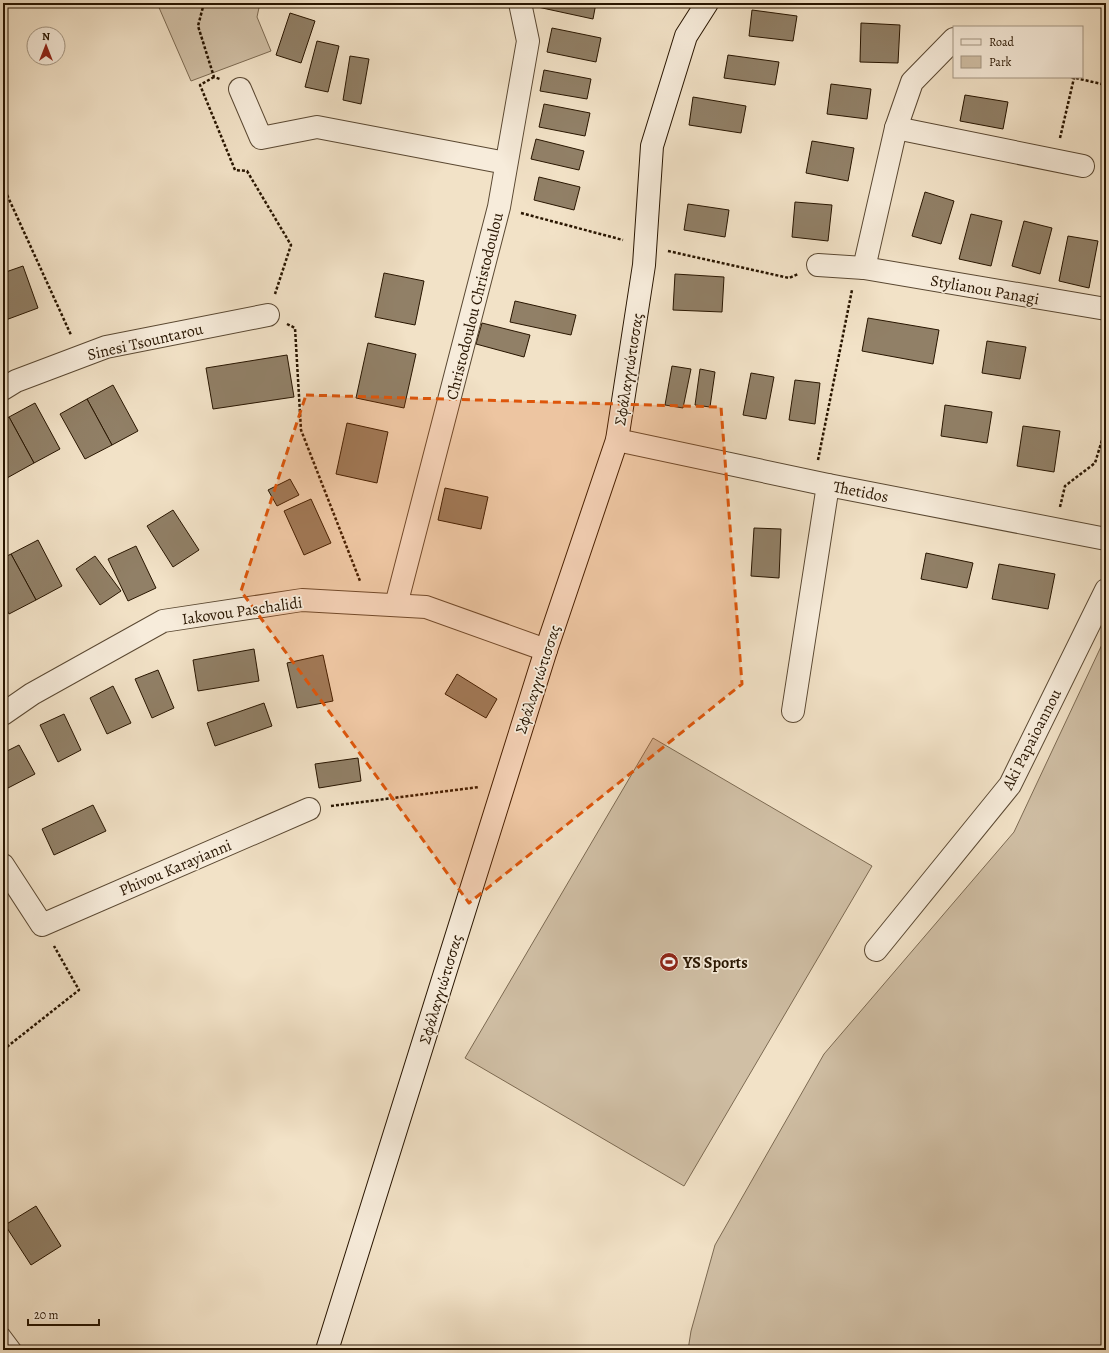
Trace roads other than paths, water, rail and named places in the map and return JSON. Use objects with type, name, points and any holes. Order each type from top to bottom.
[{"type":"street","name":"Christodoulou Christodoulou","points":[[396,605],[499,207],[528,41],[520,3]]},
{"type":"street","name":"Σφάλαγγιώτισσας","points":[[327,1350],[546,650],[617,440],[644,265],[652,146],[686,36],[706,3]]},
{"type":"street","points":[[861,268],[896,128],[912,82],[953,40]]},
{"type":"street","points":[[240,89],[261,138],[317,127],[506,164]]},
{"type":"street","points":[[896,128],[1083,166]]},
{"type":"street","name":"Stylianou Panagi","points":[[818,265],[861,268],[1106,310]]},
{"type":"street","name":"Sinesi Tsountarou","points":[[3,389],[16,380],[106,347],[268,315]]},
{"type":"street","name":"Thetidos","points":[[617,440],[821,484],[1106,539]]},
{"type":"street","points":[[793,711],[821,484]]},
{"type":"street","name":"Aki Papaioannou","points":[[876,950],[1010,785],[1106,590]]},
{"type":"street","name":"Iakovou Paschalidi","points":[[3,714],[32,694],[163,621],[302,600],[426,607],[546,650]]},
{"type":"street","name":"Phivou Karayianni","points":[[3,865],[42,925],[309,810]]},
{"type":"lane","points":[[3,1334],[15,1350]]},
{"type":"place","name":"YS Sports","points":[[669,962]]}]
